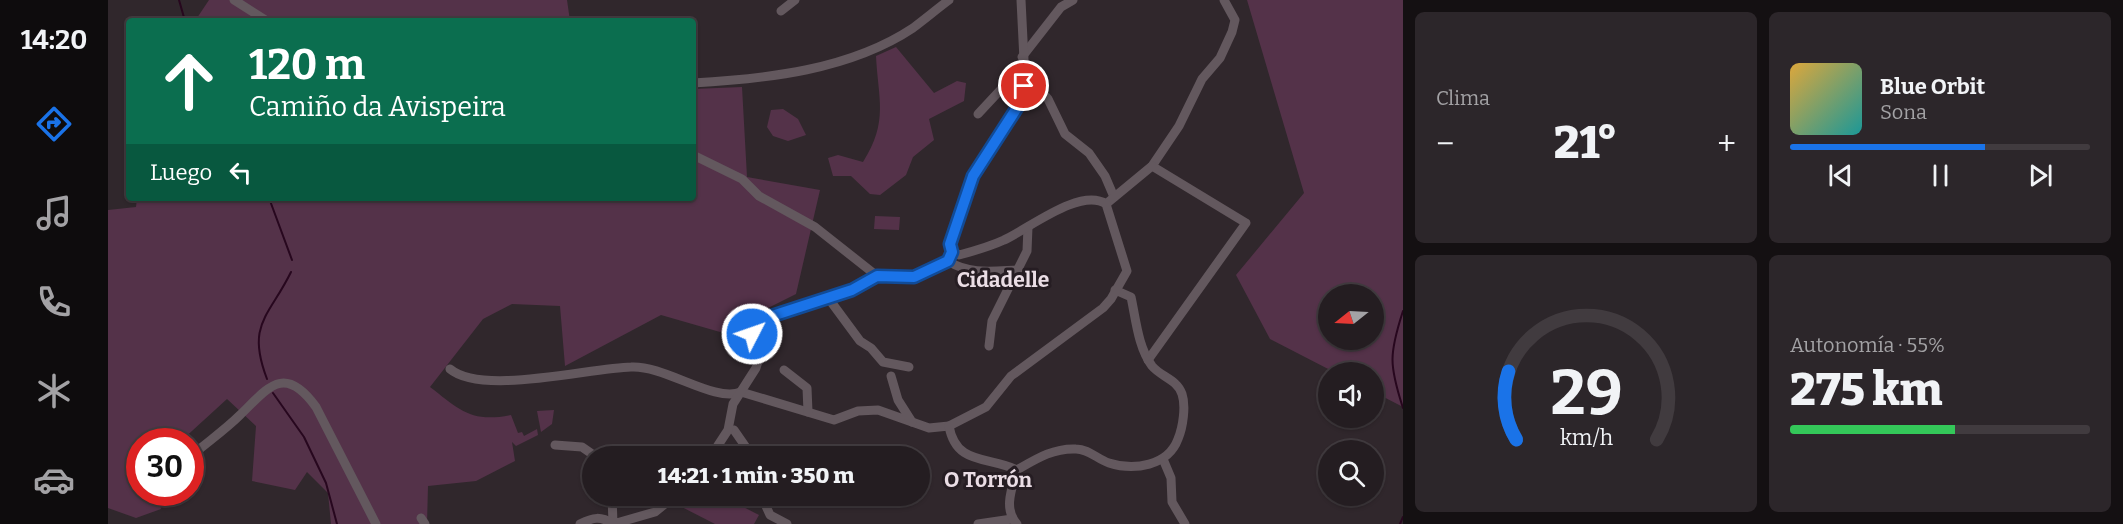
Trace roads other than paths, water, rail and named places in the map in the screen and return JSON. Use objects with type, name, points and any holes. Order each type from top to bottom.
[{"type":"street","points":[[234,0],[262,18]]},
{"type":"street","points":[[781,11],[795,0]]},
{"type":"street","points":[[696,83],[751,80],[843,60],[874,48],[912,28],[949,0]]},
{"type":"street","points":[[1018,270],[977,272],[960,269],[950,256],[950,244],[973,176],[1022,100],[1024,70],[1021,0]]},
{"type":"street","points":[[1022,57],[1061,7],[1073,0]]},
{"type":"street","points":[[1106,204],[1136,182],[1152,166],[1179,126],[1202,79],[1220,58],[1235,20],[1224,0]]},
{"type":"street","points":[[978,114],[1010,80],[1024,70]]},
{"type":"street","points":[[1024,86],[1036,85],[1048,99],[1065,134],[1089,153],[1114,197]]},
{"type":"street","points":[[450,369],[462,378],[497,380],[553,377],[630,367],[648,367],[699,387],[734,395],[741,392],[834,420],[858,411],[878,410],[929,429],[949,426],[986,407],[1011,376],[1103,308],[1127,271],[1106,204],[1099,201],[1074,204],[1043,216],[1003,241],[950,256],[914,277],[877,276],[815,227],[759,196],[742,179],[696,156]]},
{"type":"street","points":[[1148,360],[1246,223],[1152,166]]},
{"type":"street","points":[[989,346],[992,321],[1027,251],[1028,227]]},
{"type":"street","points":[[718,446],[728,430],[733,404],[756,368],[762,349],[752,331],[772,316],[829,299],[868,284],[877,276]]},
{"type":"street","points":[[978,524],[1014,521],[1009,500],[1017,470],[1042,456],[1061,449],[1079,448],[1107,463],[1127,467],[1140,466],[1163,459],[1174,449],[1180,435],[1184,405],[1182,394],[1174,382],[1155,369],[1148,360],[1142,348],[1131,297],[1115,290]]},
{"type":"street","points":[[829,299],[860,341],[871,348],[883,362],[909,367]]},
{"type":"street","points":[[784,370],[807,388],[808,412]]},
{"type":"street","points":[[891,376],[898,400],[913,423]]},
{"type":"street","points":[[204,445],[239,416],[265,389],[274,384],[288,384],[305,392],[316,407],[376,524]]},
{"type":"street","points":[[949,426],[951,439],[961,452],[1017,470]]},
{"type":"street","points":[[734,430],[745,446]]},
{"type":"street","points":[[555,445],[582,447]]},
{"type":"street","points":[[1163,459],[1171,478],[1172,502],[1185,524]]},
{"type":"street","points":[[612,506],[613,524]]},
{"type":"street","points":[[580,524],[591,518],[603,518],[613,524],[655,512],[662,506]]},
{"type":"street","points":[[766,506],[770,515],[787,524]]},
{"type":"waterway","points":[[179,0],[184,18]]},
{"type":"waterway","points":[[270,201],[292,260]]},
{"type":"waterway","points":[[267,379],[261,360],[260,333],[268,311],[291,272]]},
{"type":"waterway","points":[[1403,311],[1395,338],[1392,360],[1403,408]]},
{"type":"waterway","points":[[273,393],[304,437],[326,483],[337,524]]},
{"type":"waterway","points":[[1400,524],[1403,517]]},
{"type":"district","name":"Cidadelle","points":[[1003,280]]},
{"type":"district","name":"O Torrón","points":[[988,480]]}]
